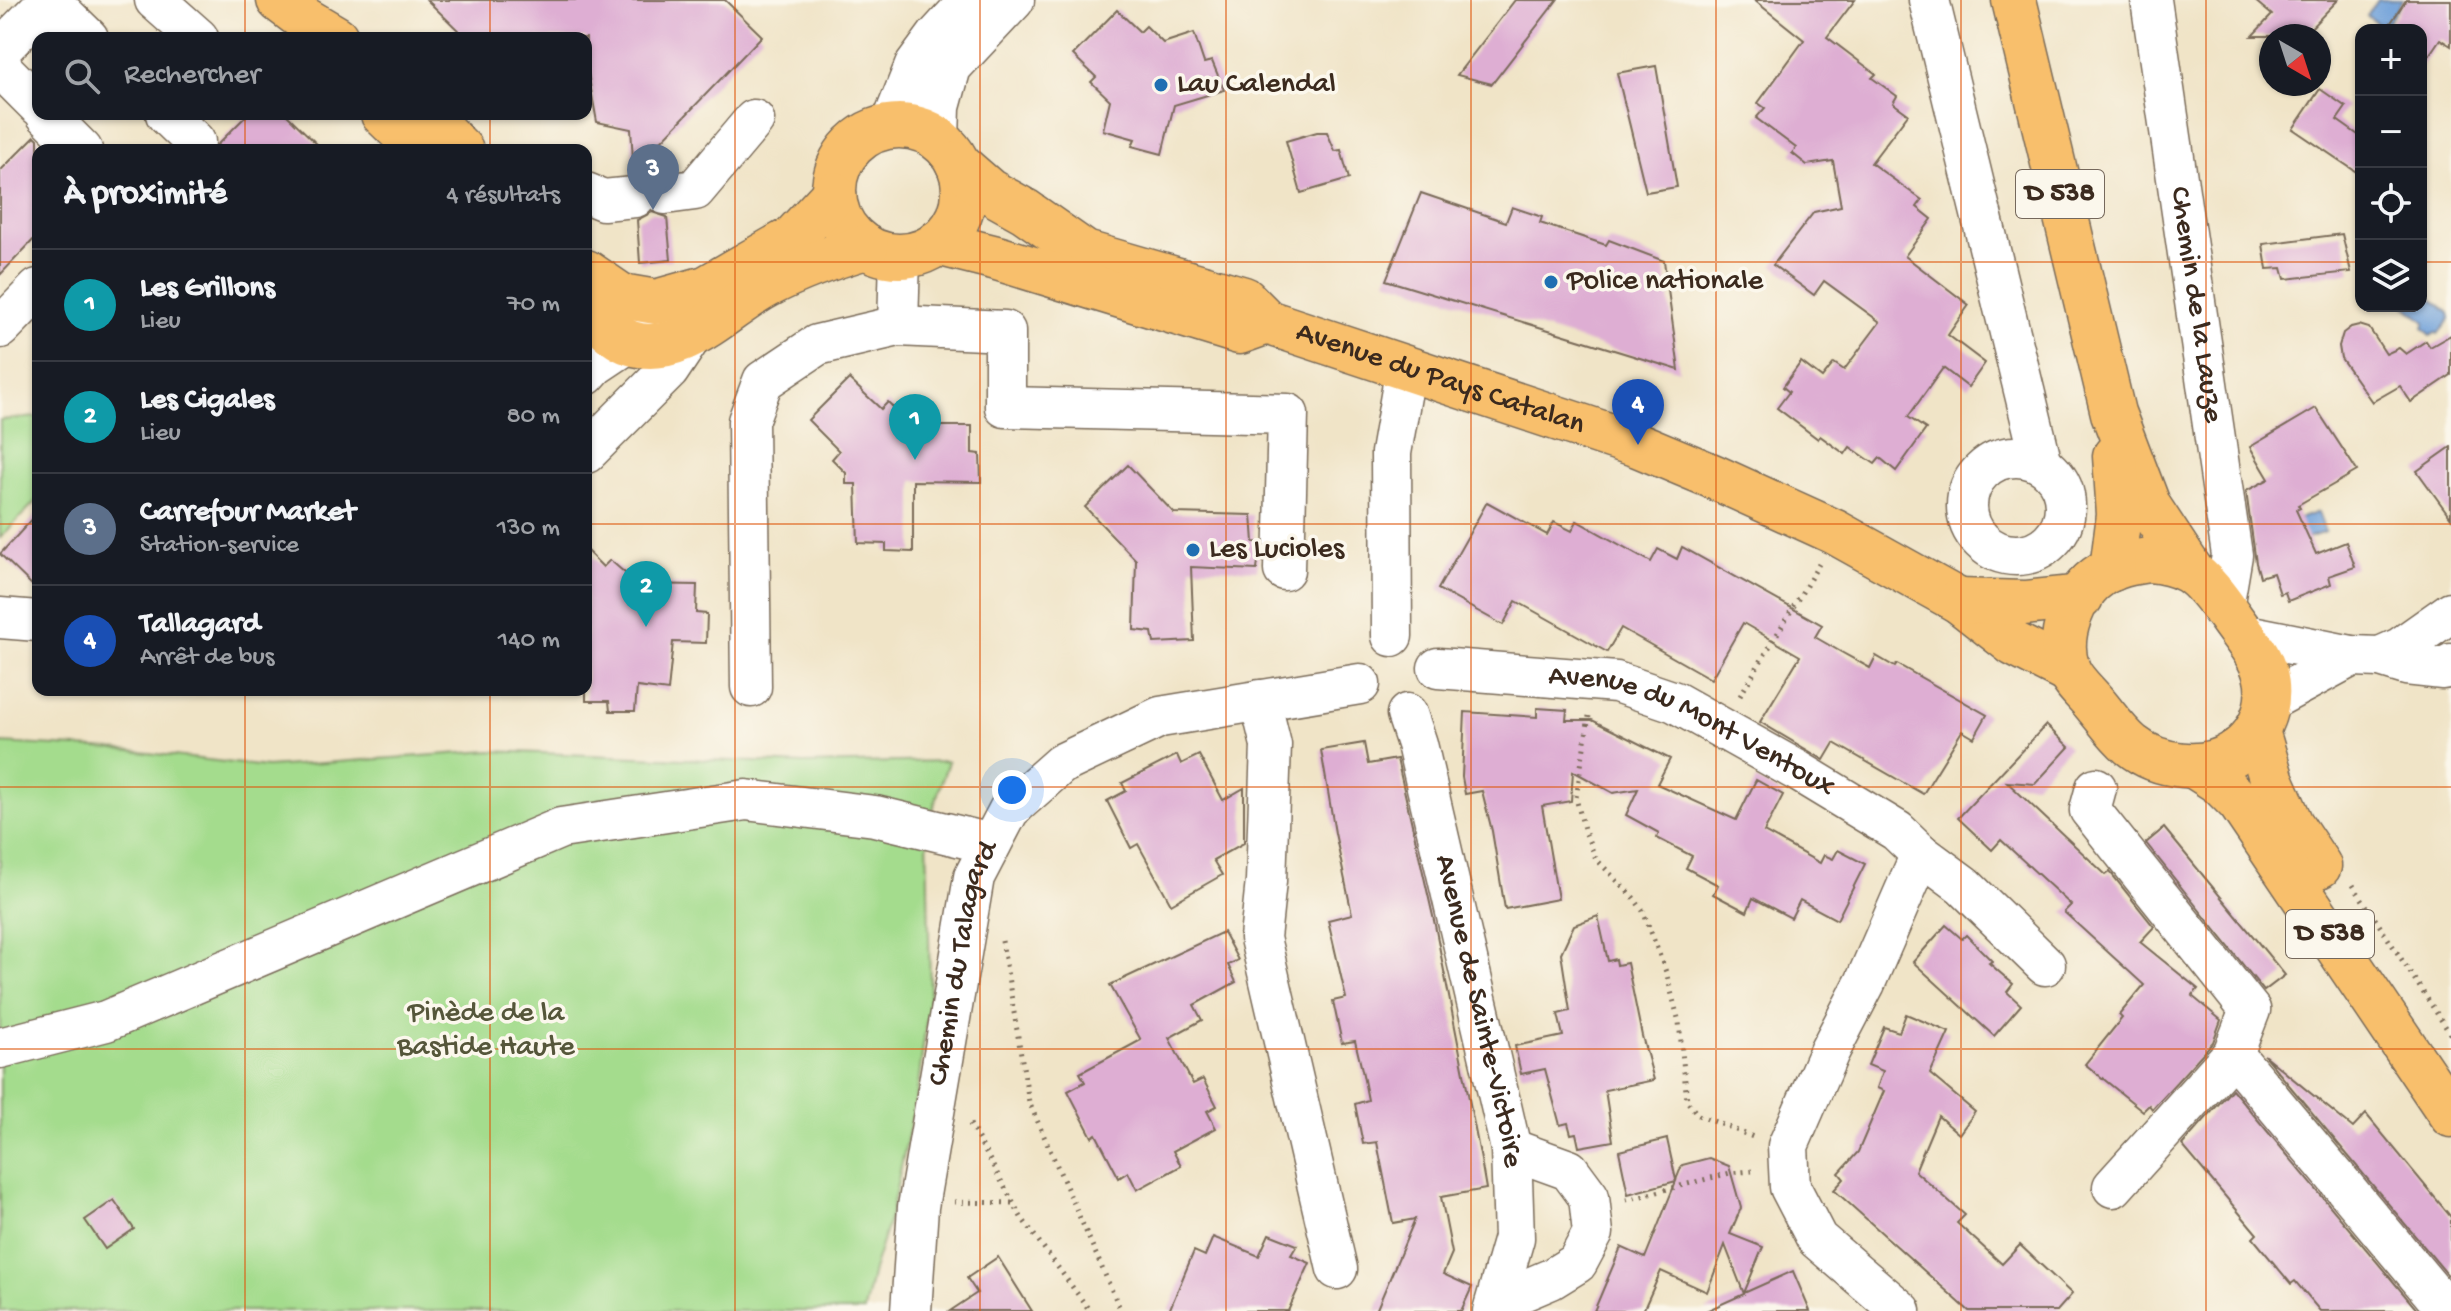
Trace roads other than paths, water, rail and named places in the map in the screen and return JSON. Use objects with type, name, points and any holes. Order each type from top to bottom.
[{"type":"main road","name":"D 538","points":[[2014,0],[2113,413],[2149,507],[2192,572]]},
{"type":"main road","points":[[389,120],[414,144]]},
{"type":"main road","points":[[431,120],[455,144]]},
{"type":"main road","points":[[592,314],[630,342],[660,344],[691,337],[764,287],[821,259],[901,249],[952,227],[961,207],[964,185],[949,152],[925,131],[908,126],[891,126],[872,131],[850,149],[836,174],[834,194],[838,215],[849,233],[901,249]]},
{"type":"main road","name":"Avenue du Pays Catalan","points":[[949,152],[989,191],[1025,211],[1122,281],[1216,325],[1239,332],[1267,322]]},
{"type":"main road","points":[[592,276],[621,296],[656,302],[706,288],[793,238],[834,194]]},
{"type":"main road","name":"Avenue du Pays Catalan","points":[[901,249],[997,258],[1244,299],[1267,322],[1638,445],[1712,476],[1835,532],[1959,601],[2014,644],[2069,672]]},
{"type":"main road","name":"D 538","points":[[2097,583],[2119,515],[2113,413]]},
{"type":"main road","points":[[2149,560],[2164,561],[2192,572],[2232,621],[2259,658],[2266,680],[2262,717],[2248,743],[2224,759],[2194,766],[2172,763],[2132,746],[2069,672],[2063,642],[2067,620],[2097,583],[2149,560]]},
{"type":"main road","name":"Avenue du Pays Catalan","points":[[1959,601],[2025,603],[2097,583]]},
{"type":"main road","name":"D 538","points":[[2262,717],[2272,781],[2291,824],[2451,1065]]},
{"type":"main road","name":"D 538","points":[[2194,766],[2219,782],[2240,803],[2451,1115]]},
{"type":"street","points":[[0,50],[49,0],[82,32]]},
{"type":"street","points":[[155,0],[191,32]]},
{"type":"street","points":[[891,126],[915,66],[970,0]]},
{"type":"street","points":[[949,152],[940,107],[951,67],[1014,0]]},
{"type":"street","points":[[1929,0],[2042,464]]},
{"type":"street","name":"Chemin de la Lauze","points":[[2151,0],[2232,555],[2232,621]]},
{"type":"street","points":[[0,67],[32,99]]},
{"type":"street","points":[[52,120],[76,144]]},
{"type":"street","points":[[172,120],[195,142]]},
{"type":"street","points":[[592,195],[603,200],[695,190],[754,120]]},
{"type":"street","points":[[898,326],[901,249]]},
{"type":"street","points":[[592,368],[706,288]]},
{"type":"street","points":[[0,328],[32,295]]},
{"type":"street","points":[[751,687],[748,421],[763,381],[817,345],[898,326],[1005,331],[1005,407],[1288,414],[1284,570]]},
{"type":"street","points":[[592,447],[669,370],[691,337]]},
{"type":"street","points":[[1392,636],[1391,453],[1406,367]]},
{"type":"street","points":[[2262,717],[2366,656],[2400,648],[2451,612]]},
{"type":"street","points":[[0,618],[32,621]]},
{"type":"street","points":[[2232,621],[2406,665],[2443,669],[2451,664]]},
{"type":"street","points":[[1392,636],[1404,636],[1427,646],[1438,668],[1439,680],[1428,702],[1419,710],[1407,714],[1395,715],[1383,711],[1365,696],[1360,684],[1359,671],[1369,648],[1379,640],[1392,636]]},
{"type":"street","name":"Avenue du Mont Ventoux","points":[[1438,668],[1616,682],[1675,702],[1897,831],[1921,854],[1963,885],[2045,965]]},
{"type":"street","name":"Chemin du Talagard","points":[[911,1311],[918,1207],[974,877],[1009,810],[1061,764],[1160,717],[1360,684]]},
{"type":"street","points":[[1260,700],[1271,745],[1266,881],[1260,938],[1337,1269]]},
{"type":"street","name":"Avenue de Sainte-Victoire","points":[[1407,714],[1417,744],[1511,1149],[1514,1238],[1495,1307]]},
{"type":"street","points":[[2113,1187],[2233,1054],[2250,1010],[2090,810],[2102,756],[2114,727]]},
{"type":"street","points":[[0,1048],[106,1021],[561,828],[746,800],[875,816],[991,844]]},
{"type":"street","points":[[1901,1311],[1861,1297],[1817,1239],[1790,1187],[1789,1158],[1829,1052],[1865,983],[1921,854]]},
{"type":"street","points":[[2233,1054],[2448,1311]]},
{"type":"street","points":[[1495,1307],[1577,1263],[1593,1233],[1589,1197],[1569,1170],[1511,1149]]},
{"type":"water","points":[[2378,0],[2403,0],[2387,24],[2378,24],[2367,16]]},
{"type":"water","points":[[2427,295],[2449,313],[2450,319],[2438,334],[2431,335],[2423,328],[2425,322],[2413,312],[2427,312]]},
{"type":"water","points":[[2318,512],[2325,532],[2280,547],[2273,528]]},
{"type":"place","name":"Lau Calendal","points":[[1161,85]]},
{"type":"place","name":"Carrefour Market","points":[[653,210]]},
{"type":"place","name":"Police nationale","points":[[1551,282]]},
{"type":"place","name":"Tallagard","points":[[1638,445]]},
{"type":"place","name":"Les Grillons","points":[[915,460]]},
{"type":"place","name":"Les Lucioles","points":[[1193,550]]},
{"type":"place","name":"Les Cigales","points":[[646,627]]},
{"type":"park label","name":"Pinède de la Bastide Haute","points":[[486,1031]]}]
